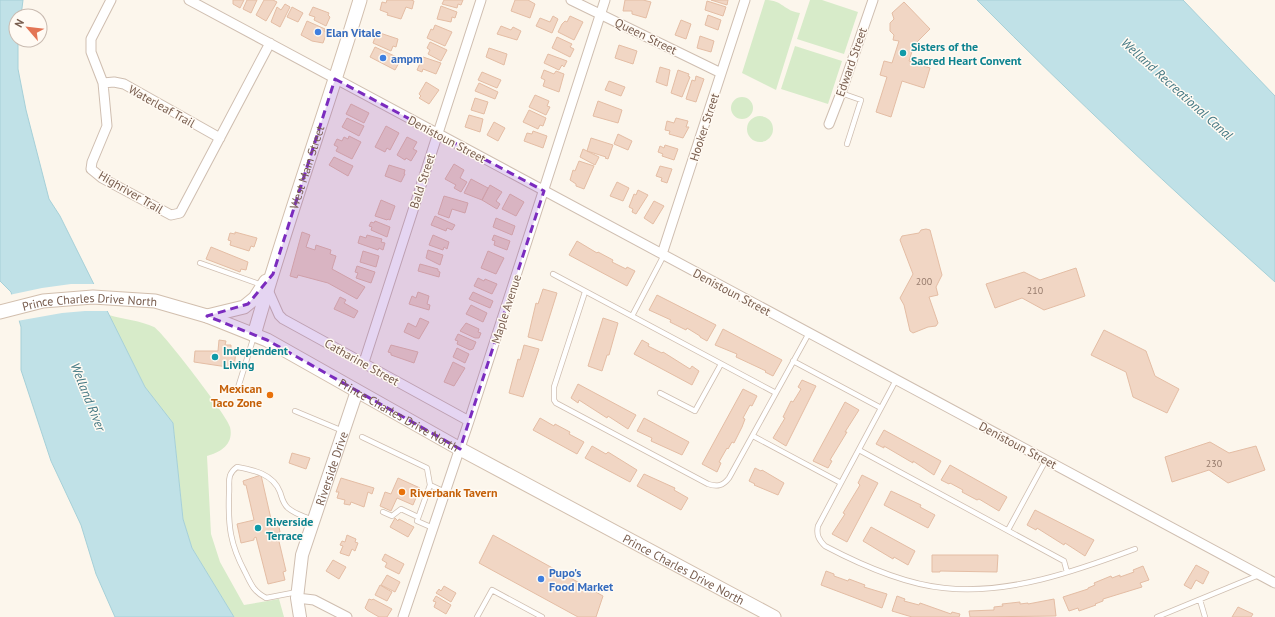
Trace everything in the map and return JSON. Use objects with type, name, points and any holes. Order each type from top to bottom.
[{"type":"main road","name":"West Main Street","points":[[254,335],[268,284],[360,0]]},
{"type":"main road","points":[[207,316],[246,306],[268,284]]},
{"type":"main road","name":"Prince Charles Drive North","points":[[0,312],[43,301],[84,297],[155,301],[207,316],[268,340],[460,449],[774,617]]},
{"type":"street","name":"Highriver Trail","points":[[111,0],[91,39],[91,52],[102,83],[106,126],[92,162],[91,169],[102,178],[171,215],[180,213],[270,43]]},
{"type":"street","name":"Denistoun Street","points":[[189,0],[1275,583]]},
{"type":"street","name":"Bald Street","points":[[364,362],[481,0]]},
{"type":"street","name":"Queen Street","points":[[572,0],[721,73]]},
{"type":"street","name":"Maple Avenue","points":[[403,617],[470,421],[605,0]]},
{"type":"street","name":"Hooker Street","points":[[663,254],[745,0]]},
{"type":"street","name":"Edward Street","points":[[829,124],[842,93],[873,0]]},
{"type":"street","name":"Waterleaf Trail","points":[[102,83],[114,82],[124,84],[220,138]]},
{"type":"street","name":"Catharine Street","points":[[268,284],[281,317],[470,421]]},
{"type":"street","name":"Riverside Drive","points":[[300,617],[297,595],[302,555],[357,391]]},
{"type":"street","points":[[297,595],[314,600],[347,617]]},
{"type":"lane","points":[[842,93],[861,100],[847,144]]},
{"type":"lane","points":[[632,316],[663,254]]},
{"type":"lane","points":[[200,263],[268,284]]},
{"type":"lane","points":[[553,274],[776,393]]},
{"type":"lane","points":[[585,292],[554,387],[552,396],[556,403],[708,484],[715,486],[726,482],[753,436],[809,333]]},
{"type":"lane","points":[[237,391],[254,335]]},
{"type":"lane","points":[[793,361],[881,408]]},
{"type":"lane","points":[[660,393],[695,411],[721,364]]},
{"type":"lane","points":[[896,380],[818,526],[817,533],[820,541],[825,546],[865,567],[938,587],[960,589],[980,589],[1044,580],[1067,572],[1080,570],[1135,548]]},
{"type":"lane","points":[[295,410],[343,431]]},
{"type":"lane","points":[[753,436],[840,483]]},
{"type":"lane","points":[[362,437],[427,468],[430,485],[417,520],[433,528]]},
{"type":"lane","points":[[859,450],[1064,561],[1067,572]]},
{"type":"lane","points":[[1008,530],[1046,460]]},
{"type":"lane","points":[[297,595],[266,598],[255,592],[233,548],[228,520],[230,486],[228,477],[231,471],[237,467],[252,470],[268,476],[276,484],[282,500],[288,508],[313,520]]},
{"type":"lane","points":[[430,485],[445,492]]},
{"type":"lane","points":[[383,512],[392,516],[401,509],[418,517]]},
{"type":"lane","points":[[1157,617],[1259,575]]},
{"type":"lane","points":[[477,617],[492,590],[542,617]]},
{"type":"lane","points":[[1200,600],[1205,617]]},
{"type":"highlighted area","points":[[335,79],[544,191],[460,449],[267,340],[207,316],[248,304],[273,274]]},
{"type":"green space","points":[[765,0],[771,0],[790,10],[800,13],[776,90],[742,73]]},
{"type":"green space","points":[[810,0],[822,0],[858,12],[844,54],[797,39]]},
{"type":"green space","points":[[795,46],[842,61],[828,104],[781,89]]},
{"type":"green space","points":[[742,97],[750,100],[753,108],[750,116],[742,119],[734,116],[731,108],[734,100]]},
{"type":"green space","points":[[760,116],[769,120],[773,129],[769,138],[760,142],[751,138],[747,129],[751,120]]},
{"type":"green space","points":[[109,315],[144,323],[154,327],[160,332],[208,392],[227,420],[231,433],[228,443],[221,450],[207,456],[211,534],[220,562],[244,605],[279,599],[284,617],[234,617],[192,548],[183,519],[173,423],[145,387]]},
{"type":"water","name":"Welland River","points":[[0,0],[23,0],[22,8],[8,8],[8,48],[18,48],[18,69],[26,110],[49,199],[60,216],[145,387],[173,423],[183,519],[192,548],[234,617],[115,617],[96,574],[81,525],[51,461],[21,370],[21,327],[11,292],[0,281]]},
{"type":"water","name":"Welland Recreational Canal","points":[[977,0],[1183,0],[1275,96],[1275,282],[1124,143]]},
{"type":"pier","points":[[71,284],[96,284],[109,311],[62,313],[17,321],[9,295]]},
{"type":"building","points":[[233,0],[244,0],[240,8],[233,4]]},
{"type":"building","points":[[247,0],[257,0],[251,13],[243,9]]},
{"type":"building","points":[[264,0],[273,0],[277,2],[266,21],[256,15]]},
{"type":"building","points":[[387,0],[414,1],[412,9],[406,7],[401,19],[387,15],[388,13],[380,10],[382,2],[386,3]]},
{"type":"building","points":[[444,0],[463,0],[461,5],[458,4],[457,8],[442,4]]},
{"type":"building","points":[[515,0],[528,0],[535,4],[530,18],[511,11]]},
{"type":"building","points":[[625,0],[643,0],[651,2],[646,18],[632,14],[632,11],[623,11]]},
{"type":"building","points":[[711,0],[728,0],[727,5]]},
{"type":"building","points":[[707,1],[726,7],[723,16],[705,10]]},
{"type":"building","name":"Sisters of the Sacred Heart Convent","points":[[904,2],[930,29],[914,45],[909,61],[930,68],[924,88],[902,81],[891,117],[876,112],[887,77],[880,75],[884,61],[892,63],[899,41],[893,40],[894,35],[890,31],[890,23],[894,19],[892,13]]},
{"type":"building","points":[[285,4],[290,7],[280,27],[271,22],[277,7],[281,10]]},
{"type":"building","points":[[441,6],[457,12],[455,18],[452,17],[451,22],[437,19]]},
{"type":"building","points":[[292,7],[303,13],[298,22],[287,17]]},
{"type":"building","points":[[313,7],[329,13],[328,15],[330,17],[326,26],[314,20],[315,17],[309,15]]},
{"type":"building","points":[[708,15],[721,20],[718,30],[705,25]]},
{"type":"building","points":[[553,16],[558,19],[552,33],[536,26],[540,18],[550,22]]},
{"type":"building","points":[[570,16],[583,22],[574,40],[558,32],[562,24],[565,21],[567,22]]},
{"type":"building","points":[[681,20],[691,24],[686,39],[675,35]]},
{"type":"building","points":[[307,21],[325,29],[324,31],[327,32],[323,43],[312,41],[301,35]]},
{"type":"building","points":[[435,25],[452,32],[445,46],[427,38],[431,29],[433,30]]},
{"type":"building","points":[[501,26],[511,30],[513,27],[521,31],[517,40],[497,34]]},
{"type":"building","points":[[377,32],[398,39],[396,47],[393,46],[391,51],[373,43]]},
{"type":"building","points":[[700,36],[714,41],[711,52],[697,48]]},
{"type":"building","points":[[557,37],[572,44],[570,47],[574,49],[570,57],[552,48]]},
{"type":"building","points":[[430,42],[447,50],[441,61],[428,54],[430,50],[427,48]]},
{"type":"building","points":[[619,45],[637,51],[633,64],[615,58]]},
{"type":"building","points":[[375,47],[401,59],[395,70],[370,57]]},
{"type":"building","points":[[489,48],[507,54],[504,65],[486,57]]},
{"type":"building","points":[[548,54],[567,61],[564,67],[562,65],[559,70],[544,63]]},
{"type":"building","points":[[423,57],[441,63],[436,74],[423,69],[422,72],[417,70]]},
{"type":"building","points":[[660,67],[670,70],[667,86],[656,82]]},
{"type":"building","points":[[544,70],[554,74],[556,71],[564,74],[559,92],[543,86],[545,80],[541,78]]},
{"type":"building","points":[[678,70],[689,74],[688,76],[690,77],[682,97],[671,93]]},
{"type":"building","points":[[482,72],[501,80],[497,88],[478,80]]},
{"type":"building","points":[[696,76],[704,79],[696,102],[686,99],[692,80],[695,81]]},
{"type":"building","points":[[609,81],[625,87],[621,96],[605,90]]},
{"type":"building","points":[[426,82],[439,90],[429,104],[419,98],[421,96],[419,94]]},
{"type":"building","points":[[479,83],[498,92],[495,99],[475,91]]},
{"type":"building","points":[[535,95],[549,101],[547,106],[550,107],[546,115],[529,107]]},
{"type":"building","points":[[475,98],[488,102],[484,114],[471,110]]},
{"type":"building","points":[[598,101],[622,110],[618,123],[593,116]]},
{"type":"building","points":[[351,104],[369,113],[364,123],[346,114]]},
{"type":"building","points":[[529,110],[546,118],[543,126],[540,125],[538,129],[523,122]]},
{"type":"building","points":[[469,115],[483,119],[480,132],[465,127]]},
{"type":"building","points":[[347,118],[364,126],[359,136],[342,127]]},
{"type":"building","points":[[676,118],[688,121],[686,127],[689,127],[683,138],[669,134],[670,131],[665,130],[667,121],[674,123]]},
{"type":"building","points":[[494,122],[505,128],[498,141],[487,135]]},
{"type":"building","points":[[386,126],[399,133],[390,150],[387,148],[385,152],[375,147]]},
{"type":"building","points":[[533,131],[547,136],[543,148],[524,141],[527,133],[532,134]]},
{"type":"building","points":[[618,134],[632,141],[628,150],[614,144]]},
{"type":"building","points":[[349,136],[361,142],[352,159],[336,151],[338,147],[334,145],[337,139],[342,141],[344,137],[348,139]]},
{"type":"building","points":[[407,137],[417,142],[413,149],[417,151],[411,161],[406,158],[405,160],[397,155]]},
{"type":"building","points":[[591,138],[613,145],[608,159],[587,151]]},
{"type":"building","points":[[665,145],[678,149],[674,160],[662,156],[663,154],[658,152],[660,146],[664,148]]},
{"type":"building","points":[[583,149],[599,157],[595,165],[580,157]]},
{"type":"building","points":[[334,157],[353,166],[348,176],[329,165]]},
{"type":"building","points":[[579,161],[594,166],[584,189],[576,186],[576,184],[570,180],[573,170],[575,171]]},
{"type":"building","points":[[454,164],[464,170],[460,178],[467,182],[461,192],[454,188],[456,185],[445,179]]},
{"type":"building","points":[[389,165],[405,170],[405,174],[401,182],[385,176]]},
{"type":"building","points":[[660,166],[672,169],[667,183],[661,181],[662,178],[656,176]]},
{"type":"building","points":[[471,179],[488,188],[482,200],[464,193]]},
{"type":"building","points":[[617,182],[629,188],[623,201],[610,196]]},
{"type":"building","points":[[490,185],[502,192],[496,201],[500,204],[497,209],[482,200]]},
{"type":"building","points":[[638,190],[648,195],[636,214],[632,212],[633,209],[629,207],[634,194],[636,195]]},
{"type":"building","points":[[510,194],[524,202],[516,216],[502,209]]},
{"type":"building","points":[[444,196],[468,203],[465,213],[452,209],[449,218],[438,214]]},
{"type":"building","points":[[381,200],[395,206],[390,220],[375,216]]},
{"type":"building","points":[[654,201],[664,206],[653,224],[644,218]]},
{"type":"building","points":[[435,216],[455,225],[452,230],[447,228],[446,231],[431,225]]},
{"type":"building","points":[[496,218],[515,226],[512,235],[493,227]]},
{"type":"building","points":[[375,221],[390,227],[387,237],[371,230],[372,227],[369,226],[371,222],[374,223]]},
{"type":"building","points":[[921,230],[930,230],[942,275],[936,287],[938,295],[929,297],[938,323],[936,326],[928,327],[913,333],[910,331],[904,305],[900,298],[913,274],[900,240],[902,236],[919,233]]},
{"type":"building","points":[[235,232],[257,238],[254,247],[251,246],[249,251],[230,245],[231,241],[228,240],[230,233],[235,234]]},
{"type":"building","points":[[302,232],[310,235],[306,247],[315,250],[316,245],[331,250],[330,254],[336,256],[332,269],[365,287],[357,299],[328,283],[298,275],[297,278],[290,276]]},
{"type":"building","points":[[367,235],[382,239],[381,242],[385,243],[383,250],[379,248],[378,250],[358,243],[360,236],[366,238]]},
{"type":"building","points":[[433,235],[449,242],[447,249],[444,247],[443,250],[429,245]]},
{"type":"building","points":[[494,235],[510,241],[507,250],[494,245],[495,241],[492,240]]},
{"type":"building","points":[[577,241],[597,253],[598,252],[613,260],[612,262],[626,269],[627,267],[635,271],[627,286],[569,255]]},
{"type":"building","points":[[211,247],[248,262],[246,270],[241,269],[240,272],[206,259]]},
{"type":"building","points":[[428,250],[443,255],[440,265],[426,258]]},
{"type":"building","points":[[363,251],[379,256],[376,267],[360,262]]},
{"type":"building","points":[[488,251],[504,258],[496,274],[481,268]]},
{"type":"building","points":[[420,264],[438,269],[440,272],[439,277],[418,271]]},
{"type":"building","points":[[357,266],[375,272],[371,283],[356,278],[358,273],[355,272]]},
{"type":"building","points":[[1076,268],[1085,296],[1044,310],[1022,298],[995,308],[986,284],[1024,272],[1040,280]]},
{"type":"building","points":[[478,278],[497,284],[492,294],[474,286]]},
{"type":"building","points":[[543,289],[557,293],[542,341],[528,337],[536,303],[538,304]]},
{"type":"building","points":[[418,292],[429,296],[427,304],[430,305],[429,310],[409,304],[412,296],[416,298]]},
{"type":"building","points":[[473,292],[493,301],[490,308],[469,299]]},
{"type":"building","points":[[657,295],[716,325],[707,341],[687,328],[686,330],[670,322],[671,320],[649,310]]},
{"type":"building","points":[[340,297],[346,300],[344,303],[358,311],[354,318],[334,309]]},
{"type":"building","points":[[471,305],[487,313],[483,322],[466,314]]},
{"type":"building","points":[[420,318],[429,322],[419,339],[404,332],[408,323],[416,327]]},
{"type":"building","points":[[603,318],[618,323],[609,355],[607,355],[602,371],[588,366]]},
{"type":"building","points":[[466,323],[479,329],[478,332],[481,333],[479,338],[475,338],[460,331]]},
{"type":"building","points":[[723,329],[782,360],[773,376],[765,372],[766,371],[736,357],[737,354],[715,345]]},
{"type":"building","points":[[1104,330],[1146,351],[1155,376],[1179,389],[1167,413],[1133,397],[1126,372],[1091,355]]},
{"type":"building","points":[[458,334],[476,342],[473,349],[470,350],[457,344],[458,341],[455,340]]},
{"type":"building","name":"Independent Living","points":[[219,340],[226,341],[225,345],[231,345],[231,351],[236,351],[234,368],[194,362],[195,351],[218,351]]},
{"type":"building","points":[[642,340],[649,344],[648,346],[662,353],[663,352],[690,369],[692,366],[699,371],[692,385],[634,354]]},
{"type":"building","points":[[391,345],[418,352],[414,363],[391,355],[391,353],[388,352]]},
{"type":"building","points":[[524,345],[539,349],[523,397],[509,393],[518,359],[520,360]]},
{"type":"building","points":[[457,348],[469,354],[465,363],[453,357]]},
{"type":"building","points":[[453,362],[465,368],[454,386],[444,382]]},
{"type":"building","points":[[802,380],[816,386],[786,446],[773,438],[785,418],[783,417],[791,401],[793,402],[801,389],[798,387]]},
{"type":"building","points":[[578,384],[636,415],[628,429],[608,416],[607,418],[579,400],[578,403],[571,398]]},
{"type":"building","points":[[743,389],[757,396],[743,418],[745,419],[734,443],[732,442],[728,449],[727,448],[719,462],[721,463],[717,472],[702,464]]},
{"type":"building","points":[[845,402],[859,410],[830,460],[832,461],[828,468],[813,461]]},
{"type":"building","points":[[540,418],[554,426],[555,424],[570,432],[569,434],[584,442],[577,454],[533,430]]},
{"type":"building","points":[[644,418],[689,442],[682,455],[651,441],[652,438],[637,431]]},
{"type":"building","points":[[884,430],[941,461],[934,475],[913,461],[913,463],[884,446],[884,448],[876,444]]},
{"type":"building","points":[[1210,442],[1229,453],[1256,446],[1265,470],[1228,483],[1209,470],[1172,482],[1165,457]]},
{"type":"building","points":[[592,446],[606,454],[608,452],[637,470],[630,482],[585,458]]},
{"type":"building","points":[[292,453],[310,458],[306,469],[289,463]]},
{"type":"building","points":[[950,465],[1007,497],[999,511],[979,499],[977,500],[962,492],[963,490],[950,483],[949,484],[941,480]]},
{"type":"building","points":[[755,468],[761,471],[762,470],[784,483],[778,495],[754,485],[755,484],[749,481]]},
{"type":"building","points":[[644,474],[675,488],[674,490],[688,498],[681,510],[637,486]]},
{"type":"building","name":"Riverside Terrace","points":[[261,475],[271,519],[277,518],[280,532],[277,533],[286,571],[283,572],[285,580],[268,584],[256,537],[254,540],[241,543],[237,524],[254,520],[246,485],[244,485],[243,481]]},
{"type":"building","points":[[862,475],[878,483],[847,542],[832,534],[845,514],[843,513],[860,485],[858,483]]},
{"type":"building","points":[[341,478],[374,488],[372,494],[368,492],[364,507],[351,502],[350,505],[344,504],[345,500],[337,498],[339,492],[336,492]]},
{"type":"building","points":[[398,478],[420,488],[413,505],[397,498],[391,511],[380,506],[385,492],[391,494]]},
{"type":"building","points":[[891,491],[921,505],[920,507],[935,515],[928,528],[884,505]]},
{"type":"building","points":[[1035,510],[1094,540],[1085,556],[1037,528],[1036,530],[1027,525]]},
{"type":"building","points":[[395,518],[398,521],[399,519],[414,527],[408,537],[390,527]]},
{"type":"building","points":[[871,527],[915,551],[908,565],[894,557],[893,559],[863,541]]},
{"type":"building","points":[[347,535],[356,539],[355,542],[358,543],[355,551],[352,549],[349,556],[340,553],[343,546],[340,545],[342,541],[345,542]]},
{"type":"building","name":"Pupo's Food Market","points":[[493,535],[603,596],[596,617],[578,617],[479,563]]},
{"type":"building","points":[[385,554],[404,564],[399,574],[385,567],[387,563],[382,560]]},
{"type":"building","points":[[932,555],[998,555],[997,572],[932,572]]},
{"type":"building","points":[[333,560],[346,567],[339,579],[326,571]]},
{"type":"building","points":[[1196,565],[1209,572],[1203,584],[1196,580],[1191,589],[1184,585]]},
{"type":"building","points":[[1143,566],[1149,580],[1140,583],[1142,587],[1103,599],[1103,601],[1095,604],[1096,605],[1079,611],[1078,608],[1069,611],[1063,597],[1088,589],[1095,585],[1094,583],[1111,576],[1112,578],[1120,575],[1120,577],[1134,572],[1133,570]]},
{"type":"building","points":[[826,571],[834,574],[834,576],[848,581],[849,579],[865,585],[864,587],[887,594],[882,608],[821,585]]},
{"type":"building","points":[[387,575],[400,582],[395,592],[381,585]]},
{"type":"building","points":[[380,585],[392,592],[387,601],[375,595]]},
{"type":"building","points":[[444,586],[456,593],[451,602],[436,593],[439,589],[441,591]]},
{"type":"building","points":[[436,596],[451,605],[446,614],[434,607],[436,602],[433,601]]},
{"type":"building","points":[[897,596],[905,599],[904,601],[919,605],[920,603],[951,614],[952,612],[960,614],[959,617],[912,617],[892,611]]},
{"type":"building","points":[[369,599],[373,599],[392,609],[387,617],[379,617],[365,608]]},
{"type":"building","points":[[1054,599],[1056,616],[970,617],[969,611],[994,610],[994,607],[1003,606],[1002,604],[1020,602],[1020,604],[1028,604]]},
{"type":"building","points":[[1238,607],[1253,614],[1251,617],[1232,617]]},
{"type":"place","name":"Elan Vitale","points":[[318,32]]},
{"type":"place","name":"Sisters of the Sacred Heart Convent","points":[[903,53]]},
{"type":"place","name":"ampm","points":[[383,58]]},
{"type":"place","name":"Independent Living","points":[[215,357]]},
{"type":"place","name":"Mexican Taco Zone","points":[[270,395]]},
{"type":"place","name":"Riverbank Tavern","points":[[402,492]]},
{"type":"place","name":"Riverside Terrace","points":[[258,528]]},
{"type":"place","name":"Pupo's Food Market","points":[[541,579]]}]
